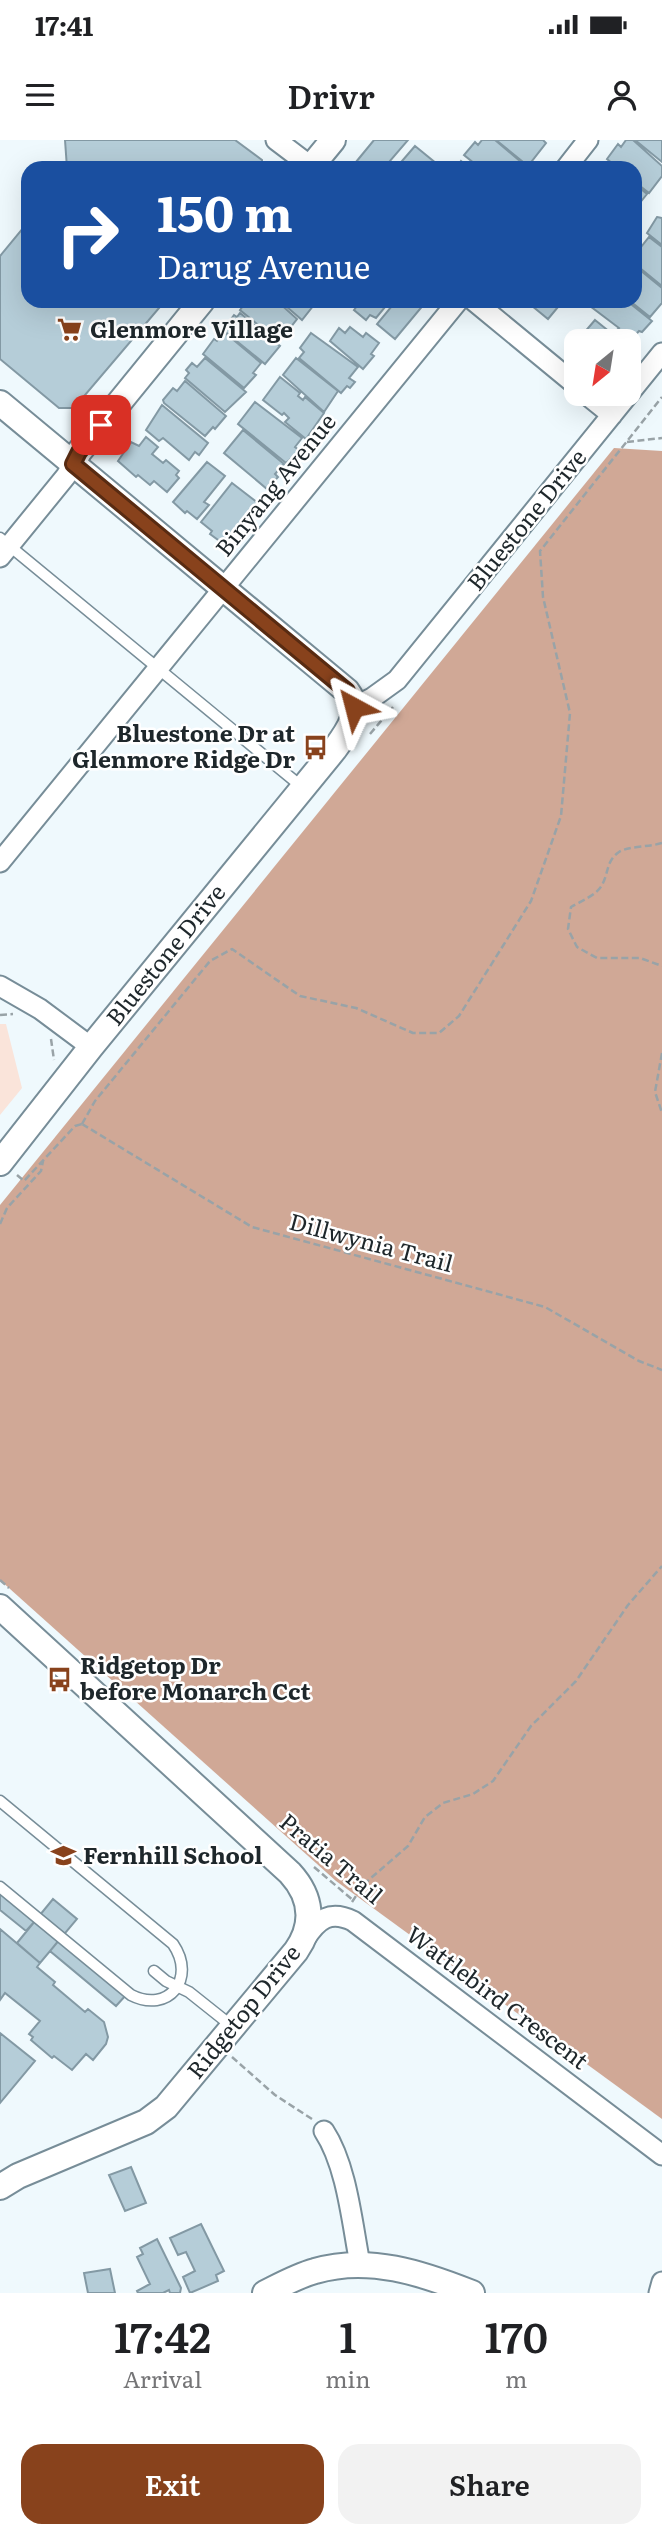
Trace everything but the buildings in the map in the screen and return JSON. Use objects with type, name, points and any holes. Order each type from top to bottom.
[{"type":"street","points":[[276,140],[303,161]]},
{"type":"street","points":[[316,161],[333,140]]},
{"type":"street","points":[[572,161],[588,140]]},
{"type":"street","points":[[3,547],[66,476],[79,452],[196,308]]},
{"type":"street","name":"Binyang Avenue","points":[[0,862],[452,308]]},
{"type":"street","points":[[482,308],[564,375]]},
{"type":"street","name":"Bluestone Drive","points":[[8,1169],[91,1047],[334,750],[351,725],[354,707],[397,680],[662,353]]},
{"type":"street","points":[[0,403],[222,590],[347,691],[354,707]]},
{"type":"street","points":[[601,406],[612,415]]},
{"type":"street","points":[[0,986],[40,1009],[91,1047]]},
{"type":"street","name":"Ridgetop Drive","points":[[0,2187],[18,2176],[146,2122],[159,2113],[174,2099],[301,1944],[307,1931],[309,1911],[307,1898],[295,1878],[5,1598]]},
{"type":"street","name":"Wattlebird Crescent","points":[[301,1944],[314,1924],[330,1916],[344,1917],[368,1931],[662,2155]]},
{"type":"street","points":[[324,2132],[339,2162],[360,2264]]},
{"type":"street","points":[[265,2293],[315,2271],[360,2264],[403,2270],[472,2293]]},
{"type":"street","points":[[659,2293],[662,2282]]},
{"type":"lane","points":[[3,547],[303,788]]},
{"type":"lane","points":[[0,1801],[173,1944],[183,1964],[183,1976],[178,1986],[166,1996],[153,2001],[142,2001],[131,1995],[0,1887]]},
{"type":"lane","points":[[154,1971],[189,1992],[233,2028]]},
{"type":"path","points":[[8,1169],[24,1181],[75,1126],[82,1124],[95,1101],[210,961],[232,949],[300,996],[356,1007],[413,1033],[439,1033],[459,1016],[531,901],[561,816],[570,713],[542,597],[540,551],[662,397]]},
{"type":"path","points":[[626,442],[662,438]]},
{"type":"path","points":[[662,843],[621,851],[607,865],[602,886],[571,907],[568,929],[577,947],[597,958],[640,958],[662,966]]},
{"type":"path","points":[[0,1015],[22,1014]]},
{"type":"path","points":[[50,1034],[54,1064]]},
{"type":"path","points":[[662,1053],[655,1092],[662,1113]]},
{"type":"path","name":"Dillwynia Trail","points":[[82,1124],[252,1227],[545,1307],[639,1361],[662,1370]]},
{"type":"path","points":[[0,1224],[8,1208],[41,1171],[44,1159]]},
{"type":"path","points":[[352,1902],[364,1884],[408,1846],[425,1817],[443,1803],[473,1794],[493,1781],[531,1726],[576,1681],[628,1605],[662,1566]]},
{"type":"path","points":[[0,1580],[5,1598]]},
{"type":"path","name":"Pratia Trail","points":[[306,1860],[362,1908]]},
{"type":"path","points":[[229,2055],[275,2095],[311,2117],[324,2132]]},
{"type":"shaded area","points":[[614,448],[662,451],[662,2119],[336,1881],[0,1580],[0,1205]]},
{"type":"shaded area","points":[[0,1024],[6,1024],[22,1088],[0,1115]]},
{"type":"place","name":"Glenmore Village","points":[[70,330]]},
{"type":"place","name":"Bluestone Dr at Glenmore Ridge Dr","points":[[315,747]]},
{"type":"place","name":"Ridgetop Dr before Monarch Cct","points":[[60,1679]]},
{"type":"place","name":"Fernhill School","points":[[63,1856]]},
{"type":"route","points":[[101,425],[79,452],[73,464],[347,691],[354,707]]}]
